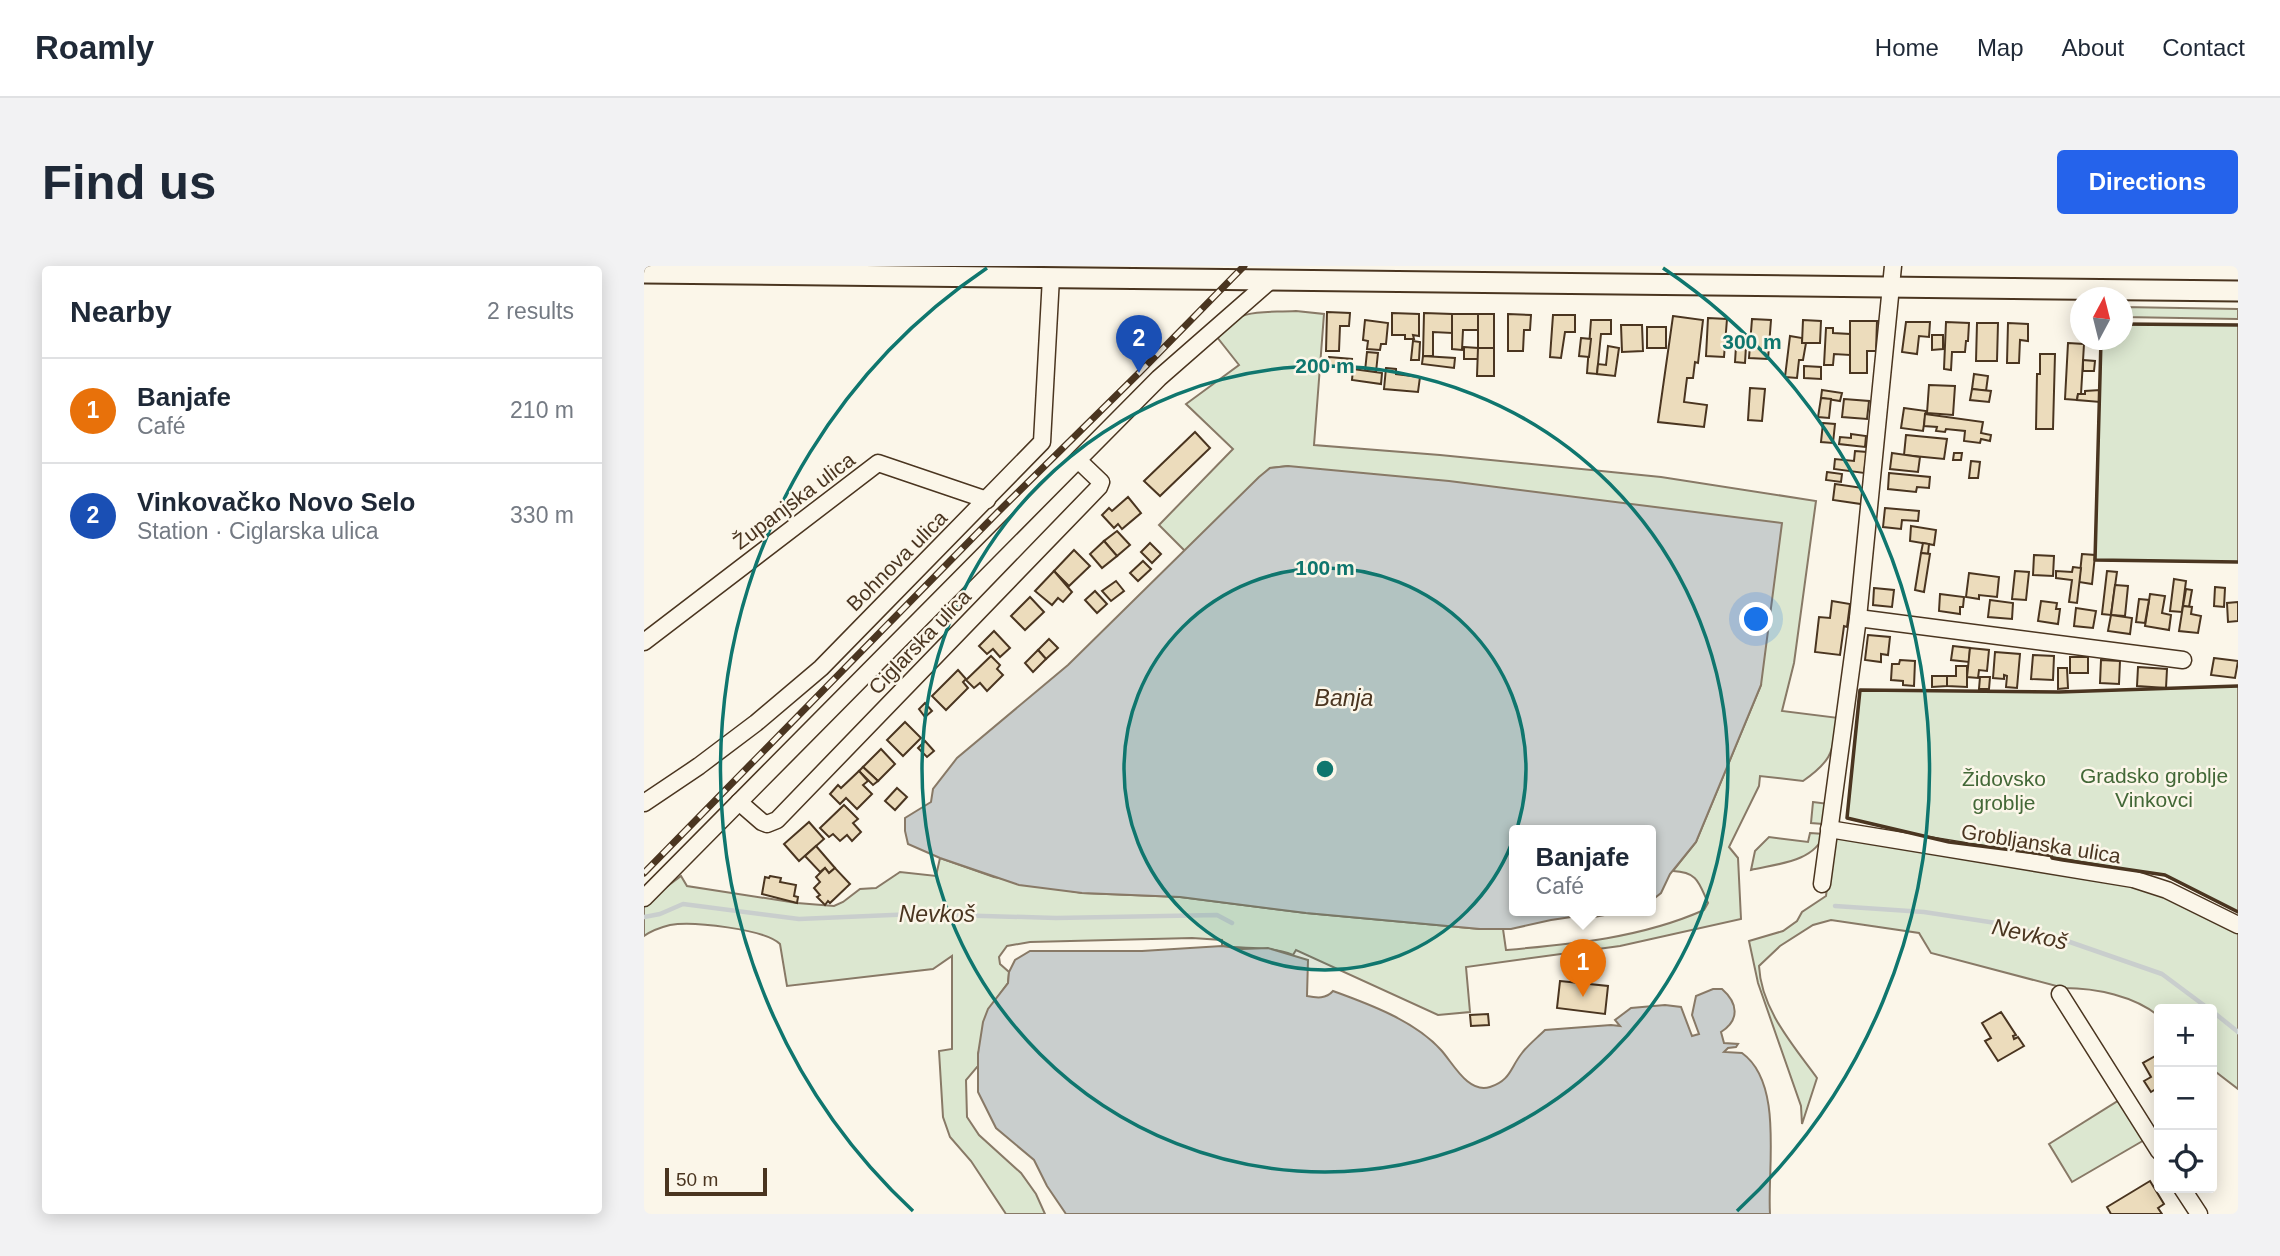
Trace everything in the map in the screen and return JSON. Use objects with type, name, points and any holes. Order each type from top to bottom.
[{"type":"main road","points":[[644,273],[2238,291]]},
{"type":"street","points":[[1822,884],[1858,618],[1893,266]]},
{"type":"street","name":"Bohnova ulica","points":[[644,803],[747,730],[821,668],[1042,442],[1051,277]]},
{"type":"street","name":"Ciglarska ulica","points":[[644,898],[1159,378],[1271,280]]},
{"type":"street","name":"Ciglarska ulica","points":[[739,802],[762,822],[767,824],[777,820],[1100,487],[1101,482],[1078,460]]},
{"type":"street","name":"Županjska ulica","points":[[644,642],[878,463],[987,500]]},
{"type":"street","points":[[1858,618],[2183,660]]},
{"type":"street","name":"Grobljanska ulica","points":[[1829,829],[2133,879],[2167,890],[2238,925]]},
{"type":"street","points":[[2060,993],[2154,1143]]},
{"type":"street","points":[[2185,1193],[2199,1214]]},
{"type":"green space","points":[[2133,307],[2238,309],[2238,319],[2133,317]]},
{"type":"green space","points":[[1296,311],[1324,314],[1314,445],[1661,477],[1816,501],[1794,663],[1782,711],[1839,718],[1830,754],[1820,767],[1803,781],[1760,776],[1759,786],[1729,847],[1738,858],[1741,919],[1620,946],[1466,967],[1470,1012],[1438,1015],[1296,950],[1293,955],[1267,949],[1222,946],[1222,940],[1192,938],[1030,942],[1007,946],[999,957],[1000,964],[1009,972],[1008,983],[997,998],[978,1054],[978,1066],[966,1080],[967,1117],[979,1135],[1021,1173],[1036,1194],[1045,1214],[1006,1214],[971,1161],[950,1137],[943,1117],[939,1051],[952,1049],[952,956],[933,969],[787,986],[780,944],[772,939],[744,930],[694,924],[670,925],[644,936],[644,907],[681,876],[687,886],[834,906],[860,889],[876,888],[900,872],[936,876],[940,858],[994,877],[1082,893],[1180,897],[1306,913],[1503,929],[1506,950],[1581,942],[1631,933],[1680,920],[1704,910],[1708,903],[1700,884],[1693,876],[1673,871],[1696,842],[1761,685],[1288,466],[1270,468],[1185,551],[1159,525],[1233,449],[1186,404],[1239,365],[1213,332],[1244,315]]},
{"type":"green space","points":[[2133,324],[2238,325],[2238,562],[2095,560],[2101,350],[2133,350]]},
{"type":"green space","name":"Gradsko groblje Vinkovci","points":[[2238,686],[2238,912],[2164,875],[2052,858],[2051,854],[1949,842],[1847,818],[1860,690],[2059,692]]},
{"type":"green space","points":[[1813,802],[1829,804],[1823,824],[1811,823]]},
{"type":"green space","points":[[1810,833],[1824,834],[1812,851],[1794,860],[1751,870],[1755,851],[1769,837],[1808,842]]},
{"type":"green space","points":[[1833,837],[2131,883],[2160,892],[2238,930],[2238,1089],[2217,1073],[2217,1004],[2154,1004],[2154,1012],[2114,994],[2064,988],[1931,953],[1919,933],[1831,920],[1813,925],[1780,946],[1759,966],[1761,982],[1772,1012],[1817,1078],[1802,1124],[1801,1106],[1758,983],[1749,941],[1783,931],[1797,921],[1802,912],[1826,896]]},
{"type":"green space","points":[[2121,1099],[2146,1139],[2072,1182],[2049,1144]]},
{"type":"water","name":"Banja","points":[[1288,466],[1449,481],[1782,523],[1761,685],[1696,842],[1670,874],[1661,893],[1656,897],[1656,825],[1509,825],[1509,916],[1578,916],[1511,929],[1480,929],[1306,913],[1180,897],[1082,893],[1019,885],[908,844],[905,818],[931,802],[933,789],[957,758],[1068,665],[1270,468]]},
{"type":"water","points":[[1222,946],[1242,949],[1268,948],[1308,960],[1307,996],[1321,997],[1333,991],[1391,1014],[1418,1030],[1441,1050],[1468,1082],[1482,1088],[1502,1081],[1518,1058],[1545,1030],[1620,1026],[1615,1020],[1631,1008],[1665,1005],[1681,1007],[1692,1036],[1699,1034],[1692,1015],[1696,996],[1713,989],[1722,989],[1731,1000],[1735,1011],[1731,1022],[1721,1032],[1724,1043],[1738,1044],[1724,1052],[1742,1053],[1755,1067],[1764,1084],[1769,1105],[1770,1214],[1066,1214],[1034,1160],[996,1128],[978,1092],[978,1054],[983,1022],[988,1009],[1008,983],[1009,972],[1015,960],[1030,951],[1142,951]]},
{"type":"building","points":[[1327,312],[1350,313],[1349,326],[1340,326],[1339,351],[1326,351]]},
{"type":"building","points":[[1392,313],[1419,314],[1419,336],[1413,335],[1414,339],[1405,339],[1405,335],[1392,335]]},
{"type":"building","points":[[1424,313],[1452,314],[1452,333],[1433,332],[1433,356],[1423,356]]},
{"type":"building","points":[[1452,314],[1478,314],[1478,330],[1463,330],[1462,350],[1452,349]]},
{"type":"building","points":[[1478,314],[1494,314],[1494,348],[1478,348]]},
{"type":"building","points":[[1508,314],[1531,315],[1530,330],[1524,330],[1523,351],[1508,351]]},
{"type":"building","points":[[1553,315],[1575,315],[1575,332],[1565,332],[1561,358],[1550,357]]},
{"type":"building","points":[[1673,316],[1703,320],[1698,363],[1695,362],[1693,378],[1687,378],[1684,402],[1707,405],[1704,427],[1658,422]]},
{"type":"building","points":[[1708,318],[1727,319],[1724,357],[1706,356]]},
{"type":"building","points":[[1752,319],[1771,320],[1768,359],[1749,358]]},
{"type":"building","points":[[1365,320],[1388,323],[1386,344],[1381,344],[1380,350],[1367,349],[1368,341],[1363,340]]},
{"type":"building","points":[[1591,320],[1611,320],[1611,334],[1601,334],[1597,374],[1587,373]]},
{"type":"building","points":[[1803,320],[1821,321],[1820,343],[1802,343]]},
{"type":"building","points":[[1850,321],[1877,321],[1876,351],[1867,351],[1867,373],[1850,373]]},
{"type":"building","points":[[1906,322],[1930,322],[1929,337],[1919,336],[1917,354],[1902,352]]},
{"type":"building","points":[[1946,322],[1969,323],[1965,352],[1952,352],[1951,370],[1944,369]]},
{"type":"building","points":[[1977,323],[1998,323],[1997,361],[1976,361]]},
{"type":"building","points":[[2008,323],[2028,324],[2028,341],[2020,340],[2019,363],[2007,363]]},
{"type":"building","points":[[1621,325],[1642,325],[1643,351],[1622,352]]},
{"type":"building","points":[[1647,327],[1666,327],[1666,348],[1647,348]]},
{"type":"building","points":[[1826,328],[1833,328],[1833,333],[1850,334],[1850,355],[1834,354],[1833,365],[1824,365]]},
{"type":"building","points":[[1932,335],[1943,335],[1943,349],[1932,350]]},
{"type":"building","points":[[1790,336],[1802,338],[1802,343],[1806,343],[1803,360],[1799,360],[1797,378],[1785,377]]},
{"type":"building","points":[[1581,338],[1591,339],[1589,357],[1579,356]]},
{"type":"building","points":[[1413,341],[1420,342],[1419,360],[1411,360]]},
{"type":"building","points":[[2070,343],[2070,350],[2084,350],[2081,394],[2078,394],[2077,400],[2065,399]]},
{"type":"building","points":[[1608,346],[1619,348],[1615,376],[1597,374],[1598,364],[1606,365]]},
{"type":"building","points":[[1736,346],[1746,346],[1745,363],[1735,362]]},
{"type":"building","points":[[1464,347],[1478,348],[1478,359],[1464,359]]},
{"type":"building","points":[[1478,348],[1494,348],[1494,376],[1477,376]]},
{"type":"building","points":[[1367,352],[1378,353],[1376,372],[1365,371]]},
{"type":"building","points":[[2040,354],[2055,354],[2053,429],[2036,429]]},
{"type":"building","points":[[1423,356],[1455,358],[1454,368],[1422,364]]},
{"type":"building","points":[[1329,357],[1352,359],[1351,368],[1328,366]]},
{"type":"building","points":[[2083,360],[2095,361],[2094,371],[2083,371]]},
{"type":"building","points":[[1804,366],[1821,367],[1821,379],[1804,378]]},
{"type":"building","points":[[1386,368],[1396,369],[1396,374],[1420,377],[1418,392],[1384,389]]},
{"type":"building","points":[[1353,369],[1382,373],[1381,384],[1352,380]]},
{"type":"building","points":[[1974,374],[1988,376],[1986,391],[1972,389]]},
{"type":"building","points":[[1929,385],[1955,386],[1953,415],[1927,413]]},
{"type":"building","points":[[1750,388],[1765,389],[1762,421],[1748,420]]},
{"type":"building","points":[[1972,389],[1991,391],[1989,402],[1970,400]]},
{"type":"building","points":[[1822,390],[1842,393],[1840,401],[1821,398]]},
{"type":"building","points":[[2100,390],[2100,402],[2077,400],[2078,394]]},
{"type":"building","points":[[1821,398],[1831,399],[1829,418],[1818,417]]},
{"type":"building","points":[[1844,399],[1869,401],[1867,419],[1842,417]]},
{"type":"building","points":[[1904,408],[1926,411],[1923,431],[1901,428]]},
{"type":"building","points":[[1925,414],[1983,422],[1981,433],[1991,435],[1990,441],[1964,441],[1965,431],[1936,431],[1937,427],[1924,426]]},
{"type":"building","points":[[1823,423],[1835,424],[1833,443],[1821,442]]},
{"type":"building","points":[[1195,432],[1210,448],[1160,496],[1144,481]]},
{"type":"building","points":[[1851,434],[1866,436],[1865,447],[1839,444],[1840,437],[1851,438]]},
{"type":"building","points":[[1906,435],[1947,439],[1944,459],[1904,455]]},
{"type":"building","points":[[1855,451],[1867,452],[1864,473],[1834,469],[1835,459],[1854,461]]},
{"type":"building","points":[[1892,453],[1920,457],[1918,472],[1890,469]]},
{"type":"building","points":[[1954,453],[1962,453],[1961,460],[1953,460]]},
{"type":"building","points":[[1971,461],[1980,462],[1978,478],[1969,478]]},
{"type":"building","points":[[1827,472],[1842,474],[1841,482],[1826,480]]},
{"type":"building","points":[[1889,473],[1930,477],[1929,488],[1917,487],[1916,492],[1888,489]]},
{"type":"building","points":[[1835,484],[1863,488],[1861,504],[1833,500]]},
{"type":"building","points":[[1128,497],[1141,513],[1122,529],[1118,524],[1114,528],[1102,515],[1109,508],[1112,511]]},
{"type":"building","points":[[1885,508],[1919,511],[1918,521],[1902,520],[1901,529],[1883,527]]},
{"type":"building","points":[[1911,526],[1936,530],[1934,545],[1910,541]]},
{"type":"building","points":[[1117,531],[1130,545],[1117,556],[1104,541]]},
{"type":"building","points":[[1104,541],[1117,556],[1102,568],[1090,554]]},
{"type":"building","points":[[1150,543],[1161,554],[1152,563],[1141,552]]},
{"type":"building","points":[[1923,543],[1929,544],[1928,554],[1921,553]]},
{"type":"building","points":[[1074,550],[1090,566],[1069,586],[1054,571]]},
{"type":"building","points":[[1921,553],[1930,554],[1924,592],[1915,590]]},
{"type":"building","points":[[2082,554],[2095,555],[2092,584],[2079,582]]},
{"type":"building","points":[[2034,555],[2054,556],[2053,576],[2033,575]]},
{"type":"building","points":[[1143,561],[1151,569],[1138,581],[1130,573]]},
{"type":"building","points":[[2073,567],[2081,568],[2077,603],[2069,602],[2072,580],[2056,578],[2056,571],[2072,572]]},
{"type":"building","points":[[1054,571],[1072,592],[1063,602],[1058,598],[1052,605],[1035,591]]},
{"type":"building","points":[[2015,571],[2029,572],[2026,600],[2012,599]]},
{"type":"building","points":[[2107,571],[2117,572],[2111,615],[2102,614]]},
{"type":"building","points":[[1969,573],[1999,577],[1997,597],[1966,597]]},
{"type":"building","points":[[2174,579],[2186,581],[2182,612],[2170,611]]},
{"type":"building","points":[[1116,581],[1124,591],[1111,601],[1102,591]]},
{"type":"building","points":[[2115,585],[2128,586],[2125,616],[2111,615]]},
{"type":"building","points":[[2215,587],[2225,588],[2224,607],[2214,606]]},
{"type":"building","points":[[1874,588],[1894,590],[1892,607],[1873,605]]},
{"type":"building","points":[[2186,589],[2192,590],[2189,607],[2183,606]]},
{"type":"building","points":[[1095,591],[1107,604],[1097,613],[1085,600]]},
{"type":"building","points":[[1940,594],[1964,597],[1960,614],[1939,611]]},
{"type":"building","points":[[2150,594],[2165,596],[2162,613],[2171,615],[2169,630],[2145,626]]},
{"type":"building","points":[[1030,597],[1044,612],[1025,630],[1011,616]]},
{"type":"building","points":[[2139,599],[2149,600],[2145,623],[2136,622]]},
{"type":"building","points":[[1990,600],[2013,603],[2012,619],[1988,617]]},
{"type":"building","points":[[1832,601],[1850,604],[1840,655],[1815,652],[1819,617],[1830,618]]},
{"type":"building","points":[[2041,601],[2057,603],[2056,609],[2060,609],[2058,624],[2038,621]]},
{"type":"building","points":[[2238,602],[2238,621],[2228,622],[2227,603]]},
{"type":"building","points":[[2183,606],[2192,607],[2191,614],[2201,616],[2198,633],[2179,631]]},
{"type":"building","points":[[2076,608],[2096,611],[2093,628],[2074,626]]},
{"type":"building","points":[[2111,615],[2132,618],[2130,634],[2108,631]]},
{"type":"building","points":[[994,631],[1010,648],[1000,657],[993,649],[987,654],[979,646]]},
{"type":"building","points":[[1868,635],[1890,637],[1888,655],[1881,654],[1881,662],[1865,660]]},
{"type":"building","points":[[1049,639],[1058,648],[1046,659],[1038,650]]},
{"type":"building","points":[[1953,646],[1970,648],[1969,662],[1951,660]]},
{"type":"building","points":[[1970,648],[1989,650],[1987,671],[1979,670],[1978,678],[1967,677]]},
{"type":"building","points":[[1038,650],[1046,659],[1033,672],[1025,663]]},
{"type":"building","points":[[1995,652],[2020,654],[2017,688],[2006,687],[2007,676],[2004,675],[2004,679],[1993,678]]},
{"type":"building","points":[[2033,655],[2054,656],[2053,680],[2031,679]]},
{"type":"building","points":[[991,656],[1000,665],[997,669],[1003,675],[987,691],[980,683],[974,688],[966,680]]},
{"type":"building","points":[[2070,657],[2088,657],[2088,673],[2070,673]]},
{"type":"building","points":[[2214,658],[2238,661],[2235,678],[2211,675]]},
{"type":"building","points":[[1900,660],[1915,661],[1914,686],[1891,680],[1892,664],[1899,664]]},
{"type":"building","points":[[2101,660],[2120,661],[2119,684],[2100,683]]},
{"type":"building","points":[[1956,666],[1967,666],[1967,687],[1947,686],[1947,676],[1956,676]]},
{"type":"building","points":[[2138,667],[2167,669],[2166,688],[2137,686]]},
{"type":"building","points":[[2058,668],[2067,668],[2068,688],[2058,689]]},
{"type":"building","points":[[958,670],[966,679],[963,682],[968,688],[946,710],[932,696]]},
{"type":"building","points":[[1932,676],[1947,676],[1947,686],[1932,687]]},
{"type":"building","points":[[1980,677],[1990,677],[1989,689],[1979,689]]},
{"type":"building","points":[[925,703],[932,711],[925,717],[919,709]]},
{"type":"building","points":[[905,722],[921,738],[903,756],[887,740]]},
{"type":"building","points":[[925,741],[934,751],[927,757],[918,748]]},
{"type":"building","points":[[881,749],[895,764],[878,781],[863,767]]},
{"type":"building","points":[[863,767],[878,781],[873,785],[859,771]]},
{"type":"building","points":[[859,771],[868,781],[863,785],[872,794],[857,809],[846,798],[840,804],[830,794],[838,785],[841,788]]},
{"type":"building","points":[[897,788],[907,797],[895,810],[885,801]]},
{"type":"building","points":[[844,805],[858,819],[853,823],[861,832],[852,841],[847,835],[840,841],[833,834],[829,837],[820,828]]},
{"type":"building","points":[[809,822],[824,839],[799,861],[784,844]]},
{"type":"building","points":[[816,846],[835,868],[829,873],[825,868],[820,872],[805,856]]},
{"type":"building","points":[[825,868],[829,873],[835,868],[850,884],[825,905],[817,897],[820,895],[814,888],[820,882],[816,877]]},
{"type":"building","points":[[765,877],[781,878],[780,882],[796,885],[794,896],[798,897],[797,903],[762,894]]},
{"type":"building","points":[[1560,981],[1608,986],[1605,1014],[1557,1008]]},
{"type":"building","points":[[2001,1012],[2016,1035],[2013,1036],[2014,1039],[2018,1037],[2024,1046],[1998,1061],[1985,1041],[1991,1038],[1982,1023]]},
{"type":"building","points":[[1488,1014],[1489,1025],[1471,1026],[1470,1015]]},
{"type":"building","points":[[2154,1057],[2154,1090],[2151,1092],[2144,1081],[2151,1077],[2143,1063]]},
{"type":"building","points":[[2150,1181],[2154,1193],[2157,1193],[2164,1204],[2158,1208],[2162,1214],[2111,1214],[2107,1207]]},
{"type":"waterway","name":"Nevkoš","points":[[644,917],[660,914],[683,904],[799,919],[915,914],[1056,918],[1217,915],[1232,923]]},
{"type":"waterway","name":"Nevkoš","points":[[1835,906],[1924,912],[1996,923],[2067,941],[2162,974],[2202,1004]]},
{"type":"waterway","name":"Nevkoš","points":[[2217,1015],[2238,1032]]},
{"type":"railway","points":[[644,873],[1244,266]]},
{"type":"wall","points":[[2133,324],[2238,325]]},
{"type":"wall","points":[[2101,350],[2095,560],[2238,562]]},
{"type":"wall","points":[[2238,686],[2059,692],[1860,690],[1847,818],[1949,842],[2051,855],[2052,858],[2063,860],[2165,875],[2238,912]]},
{"type":"place","name":"Vinkovačko Novo Selo","points":[[1139,373]]},
{"type":"place","name":"Banjafe","points":[[1583,997]]},
{"type":"park label","name":"Židovsko groblje","points":[[2004,791]]}]
